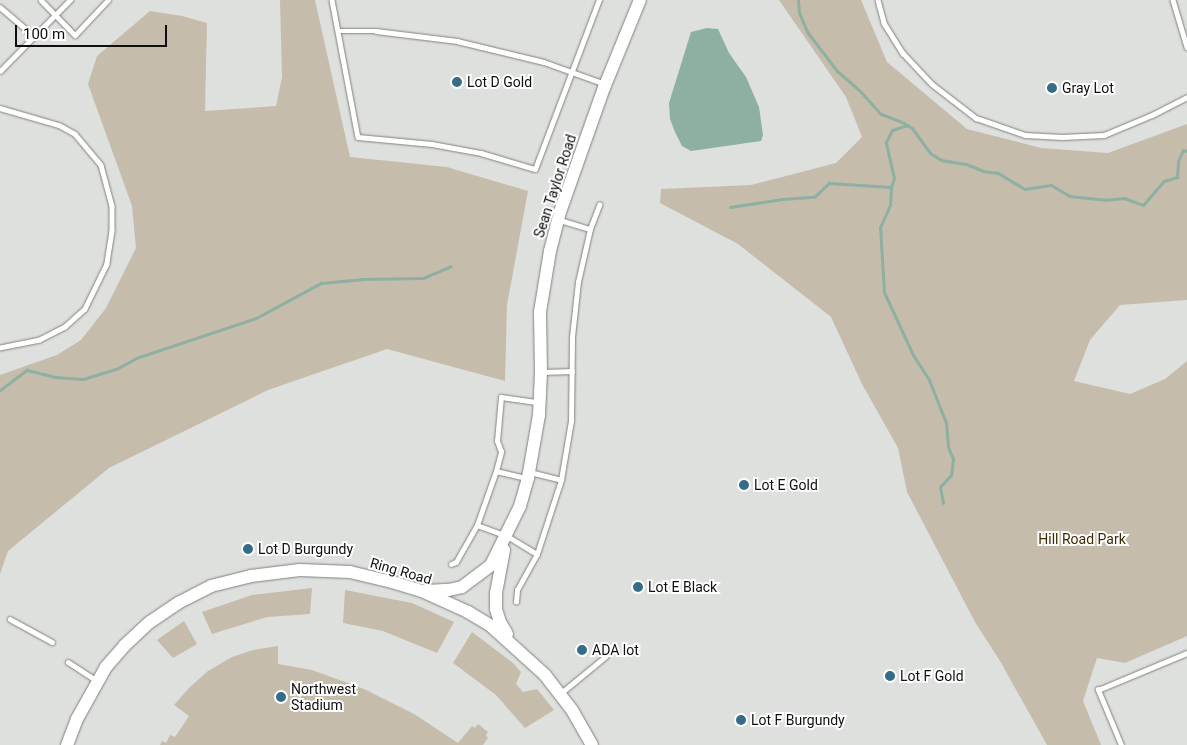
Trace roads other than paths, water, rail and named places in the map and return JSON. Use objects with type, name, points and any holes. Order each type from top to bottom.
[{"type":"main road","name":"Sean Taylor Road","points":[[422,590],[449,590],[462,587],[476,579],[491,565],[507,536],[520,506],[528,475],[540,402],[540,312],[558,220],[606,84],[640,0]]},
{"type":"main road","name":"Sean Taylor Road","points":[[507,536],[498,576],[496,609],[500,622],[514,645]]},
{"type":"main road","name":"Ring Road","points":[[67,745],[77,719],[98,681],[124,646],[150,622],[178,603],[211,586],[251,576],[300,570],[350,572],[422,590],[468,612],[491,626],[514,645],[560,694],[592,745]]},
{"type":"lane","points":[[41,0],[75,35],[108,0]]},
{"type":"lane","points":[[0,71],[70,0]]},
{"type":"lane","points":[[332,0],[358,136],[432,144],[482,153],[535,169],[599,0]]},
{"type":"lane","points":[[878,0],[884,23],[903,53],[932,84],[976,118],[1025,135],[1062,137],[1104,134],[1152,115],[1187,97]]},
{"type":"lane","points":[[1173,0],[1187,47]]},
{"type":"lane","points":[[0,6],[34,36]]},
{"type":"lane","points":[[338,31],[376,31],[457,41],[500,50],[572,70],[606,84]]},
{"type":"lane","points":[[0,108],[59,125],[75,134],[101,165],[112,206],[112,231],[107,264],[85,309],[64,327],[40,340],[0,348]]},
{"type":"lane","points":[[516,602],[517,590],[537,554],[560,480],[571,422],[572,371],[578,282],[590,229],[599,205]]},
{"type":"lane","points":[[558,220],[590,229]]},
{"type":"lane","points":[[541,372],[572,371]]},
{"type":"lane","points":[[451,564],[456,562],[477,525],[496,471],[501,452],[497,441],[501,397],[540,402]]},
{"type":"lane","points":[[496,471],[560,480]]},
{"type":"lane","points":[[477,525],[507,536],[537,554]]},
{"type":"lane","points":[[10,619],[52,642]]},
{"type":"lane","points":[[1121,745],[1098,690],[1187,653]]},
{"type":"lane","points":[[560,694],[606,656]]},
{"type":"lane","points":[[68,662],[98,681]]},
{"type":"waterway","points":[[798,0],[799,13],[808,33],[837,71],[860,91],[881,114],[912,128],[930,153],[941,160],[966,164],[983,171],[998,173],[1025,189],[1051,185],[1069,196],[1105,200],[1124,198],[1143,205],[1164,181],[1177,177],[1178,161],[1183,150],[1187,151]]},
{"type":"waterway","points":[[730,207],[782,199],[814,197],[829,183],[891,187],[894,178],[886,142],[892,130],[907,125]]},
{"type":"waterway","points":[[891,187],[890,205],[880,227],[884,292],[913,355],[929,380],[946,423],[948,447],[953,459],[951,475],[940,487],[943,503]]},
{"type":"waterway","points":[[0,390],[27,370],[55,377],[83,379],[116,369],[139,357],[256,318],[321,283],[364,279],[423,278],[451,266]]},
{"type":"place","name":"Lot D Gold","points":[[457,82]]},
{"type":"place","name":"Gray Lot","points":[[1052,88]]},
{"type":"place","name":"Lot E Gold","points":[[744,485]]},
{"type":"place","name":"Lot D Burgundy","points":[[248,549]]},
{"type":"place","name":"Lot E Black","points":[[638,587]]},
{"type":"place","name":"ADA lot","points":[[582,650]]},
{"type":"place","name":"Lot F Gold","points":[[890,676]]},
{"type":"place","name":"Northwest Stadium","points":[[281,697]]},
{"type":"place","name":"Lot F Burgundy","points":[[741,720]]},
{"type":"park label","name":"Hill Road Park","points":[[1082,539]]}]
